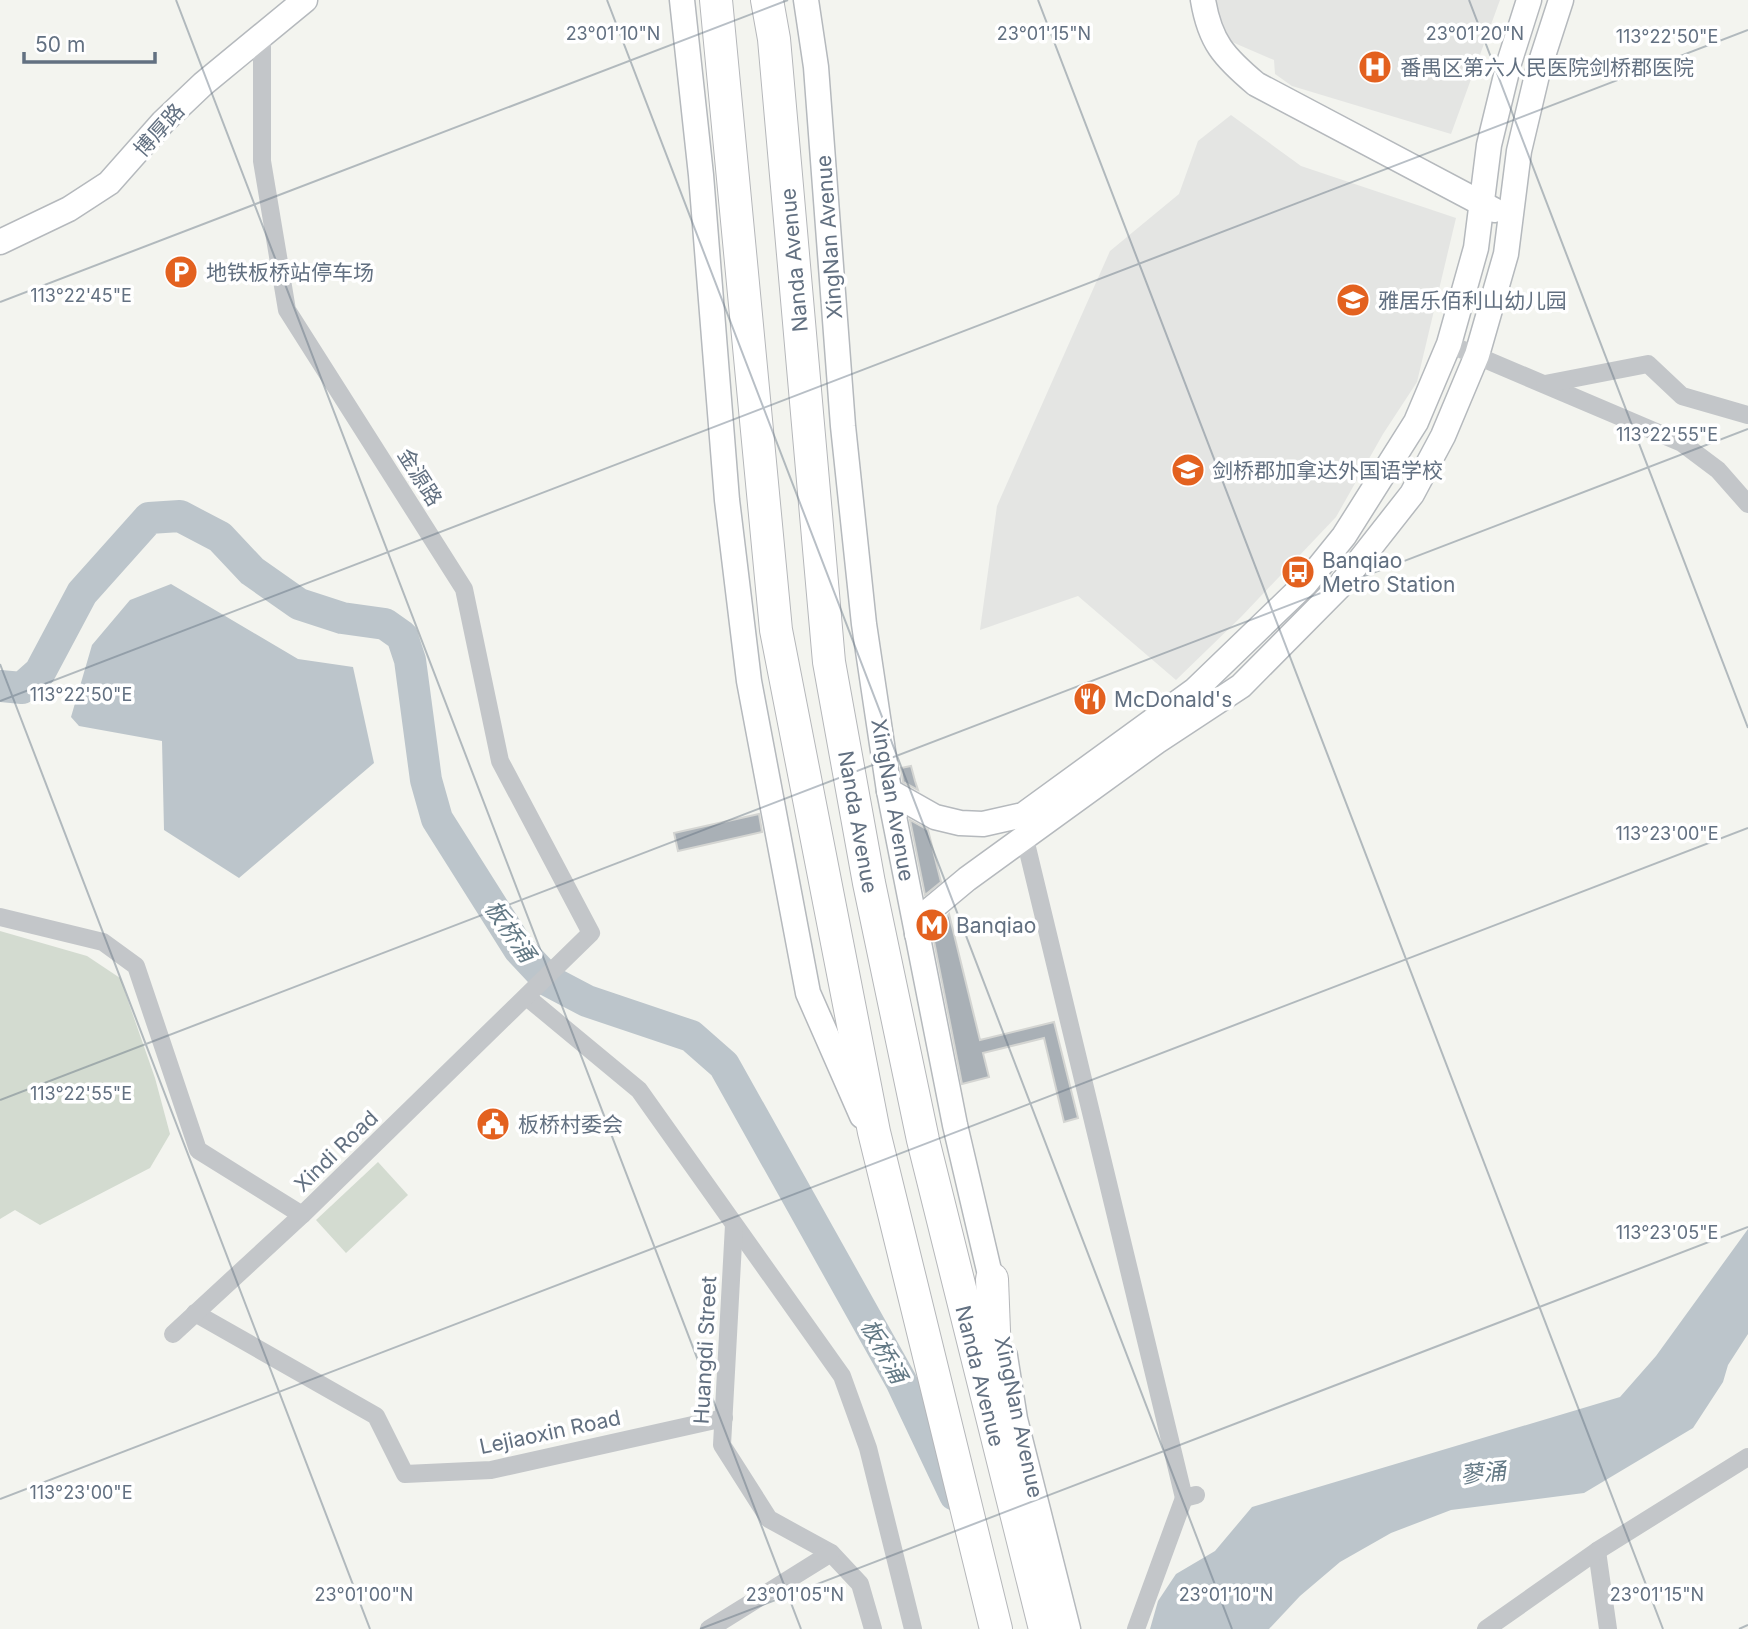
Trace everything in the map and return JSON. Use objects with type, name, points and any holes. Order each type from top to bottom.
[{"type":"highway","points":[[716,0],[776,630],[879,1154],[996,1629]]},
{"type":"highway","name":"Nanda Avenue","points":[[767,0],[776,62],[829,662],[869,883],[923,1140],[1045,1629]]},
{"type":"highway","points":[[776,62],[791,0]]},
{"type":"highway","points":[[992,1279],[998,1448]]},
{"type":"street","name":"博厚路","points":[[0,242],[69,209],[109,183],[163,122],[305,0]]},
{"type":"street","points":[[682,0],[701,175],[727,500],[749,681],[808,993],[879,1154]]},
{"type":"street","name":"XingNan Avenue","points":[[806,0],[816,67],[843,426],[864,624],[889,791],[956,1125],[992,1279],[1015,1419],[1068,1629]]},
{"type":"street","points":[[1203,0],[1207,24],[1216,44],[1230,62],[1256,83],[1510,218]]},
{"type":"street","points":[[918,934],[931,909],[950,892],[1025,839],[1125,753],[1264,624],[1306,583],[1344,536],[1378,485],[1416,422],[1449,344],[1476,248],[1489,145],[1509,63],[1530,0]]},
{"type":"street","points":[[889,791],[935,817],[960,824],[984,824],[1023,815],[1125,753],[1156,742],[1241,686],[1365,559],[1412,494],[1443,436],[1477,355],[1506,254],[1525,124],[1538,71],[1561,0]]},
{"type":"street","name":"金源路","points":[[262,35],[262,161],[287,310],[464,589],[500,761],[592,933]]},
{"type":"street","points":[[1449,344],[1682,443],[1718,470],[1748,505]]},
{"type":"street","points":[[1545,384],[1648,364],[1682,396],[1748,415]]},
{"type":"street","points":[[1264,624],[1284,644]]},
{"type":"street","points":[[1025,839],[1190,1497],[1136,1629]]},
{"type":"street","points":[[0,917],[103,942],[135,966],[198,1150],[302,1215]]},
{"type":"street","name":"Xindi Road","points":[[173,1334],[302,1215],[592,933]]},
{"type":"street","points":[[528,998],[639,1090],[842,1376],[868,1448],[913,1629]]},
{"type":"street","name":"Huangdi Street","points":[[734,1225],[722,1445],[769,1519],[831,1553],[860,1584],[873,1629]]},
{"type":"street","name":"Lejiaoxin Road","points":[[195,1314],[376,1416],[405,1474],[491,1470],[724,1418]]},
{"type":"street","points":[[1486,1629],[1597,1551],[1748,1457]]},
{"type":"street","points":[[1597,1551],[1608,1629]]},
{"type":"street","points":[[709,1629],[831,1553]]},
{"type":"shaded area","name":"番禺区第六人民医院剑桥郡医院","points":[[1213,0],[1500,0],[1451,134],[1292,86],[1275,74],[1274,60],[1232,42],[1216,14]]},
{"type":"shaded area","name":"剑桥郡加拿达外国语学校","points":[[1231,115],[1301,166],[1456,218],[1417,382],[1383,434],[1336,517],[1241,617],[1176,680],[1078,596],[980,630],[997,506],[1110,251],[1179,194],[1198,141]]},
{"type":"shaded area","points":[[0,931],[87,956],[120,978],[155,1078],[170,1134],[150,1168],[40,1225],[15,1210],[0,1219]]},
{"type":"shaded area","points":[[378,1162],[408,1195],[346,1253],[316,1220]]},
{"type":"water","points":[[171,584],[298,659],[353,667],[374,763],[239,878],[164,830],[162,741],[79,726],[71,717],[92,645],[130,600]]},
{"type":"water","name":"蓼涌","points":[[1748,1229],[1748,1334],[1728,1365],[1723,1382],[1693,1428],[1584,1493],[1451,1510],[1391,1533],[1340,1562],[1300,1596],[1269,1629],[1150,1629],[1158,1601],[1176,1574],[1215,1551],[1252,1507],[1620,1397],[1656,1356]]},
{"type":"building","points":[[911,766],[918,790],[903,782],[901,768]]},
{"type":"building","points":[[759,814],[762,832],[678,851],[674,833]]},
{"type":"building","points":[[910,820],[928,830],[941,882],[925,895]]},
{"type":"building","points":[[949,914],[980,1040],[1054,1022],[1078,1118],[1064,1122],[1044,1038],[983,1053],[989,1077],[962,1084],[933,936]]},
{"type":"waterway","name":"板桥涌","points":[[0,686],[22,688],[40,672],[82,593],[149,518],[180,516],[220,537],[252,571],[299,604],[342,618],[385,624],[402,636],[410,660],[426,780],[437,819],[519,949],[549,981],[587,1001],[691,1036],[724,1065],[901,1381],[955,1495]]},
{"type":"place","name":"番禺区第六人民医院剑桥郡医院","points":[[1375,67]]},
{"type":"place","name":"地铁板桥站停车场","points":[[181,272]]},
{"type":"place","name":"雅居乐佰利山幼儿园","points":[[1353,300]]},
{"type":"place","name":"剑桥郡加拿达外国语学校","points":[[1188,470]]},
{"type":"place","name":"Banqiao Metro Station","points":[[1298,572]]},
{"type":"place","name":"McDonald's","points":[[1090,699]]},
{"type":"place","name":"Banqiao","points":[[932,925]]},
{"type":"place","name":"板桥村委会","points":[[493,1124]]}]
